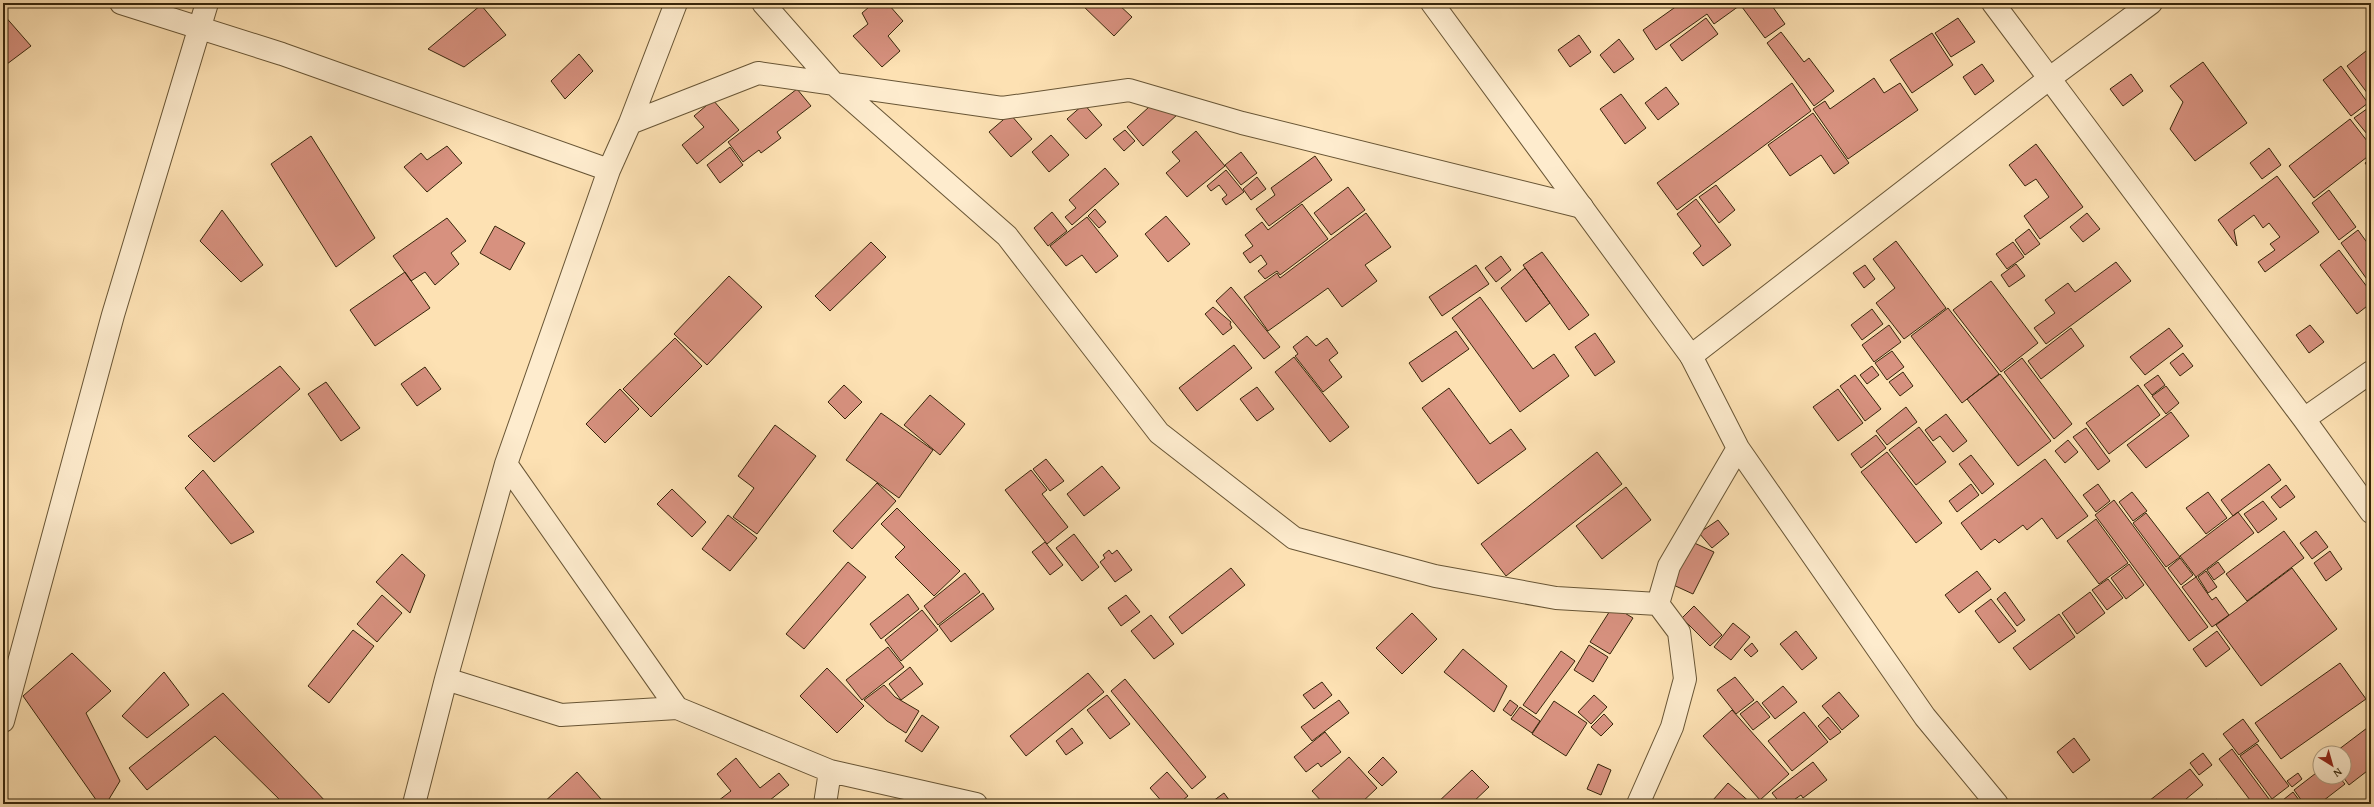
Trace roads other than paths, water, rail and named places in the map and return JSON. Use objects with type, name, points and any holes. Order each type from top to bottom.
[{"type":"street","points":[[121,3],[282,54],[609,170]]},
{"type":"street","points":[[3,721],[114,315],[207,3]]},
{"type":"street","points":[[414,804],[446,679],[506,464],[609,170],[630,123],[676,3]]},
{"type":"street","points":[[763,3],[834,84],[1007,236],[1159,434],[1294,538],[1435,576],[1556,598],[1658,604],[1679,632],[1686,679],[1672,726],[1638,804]]},
{"type":"street","points":[[1432,3],[1691,356],[1738,448],[1924,717],[1997,804]]},
{"type":"street","points":[[1993,3],[2304,419],[2371,512]]},
{"type":"street","points":[[1691,356],[2050,78],[2151,3]]},
{"type":"street","points":[[630,123],[758,73],[1002,108],[1129,90],[1242,123],[1582,207]]},
{"type":"street","points":[[2304,419],[2371,372]]},
{"type":"street","points":[[1658,604],[1669,566],[1738,448]]},
{"type":"street","points":[[506,464],[677,708]]},
{"type":"street","points":[[446,679],[562,716],[677,708],[830,771],[976,804]]},
{"type":"street","points":[[825,804],[830,771]]}]
